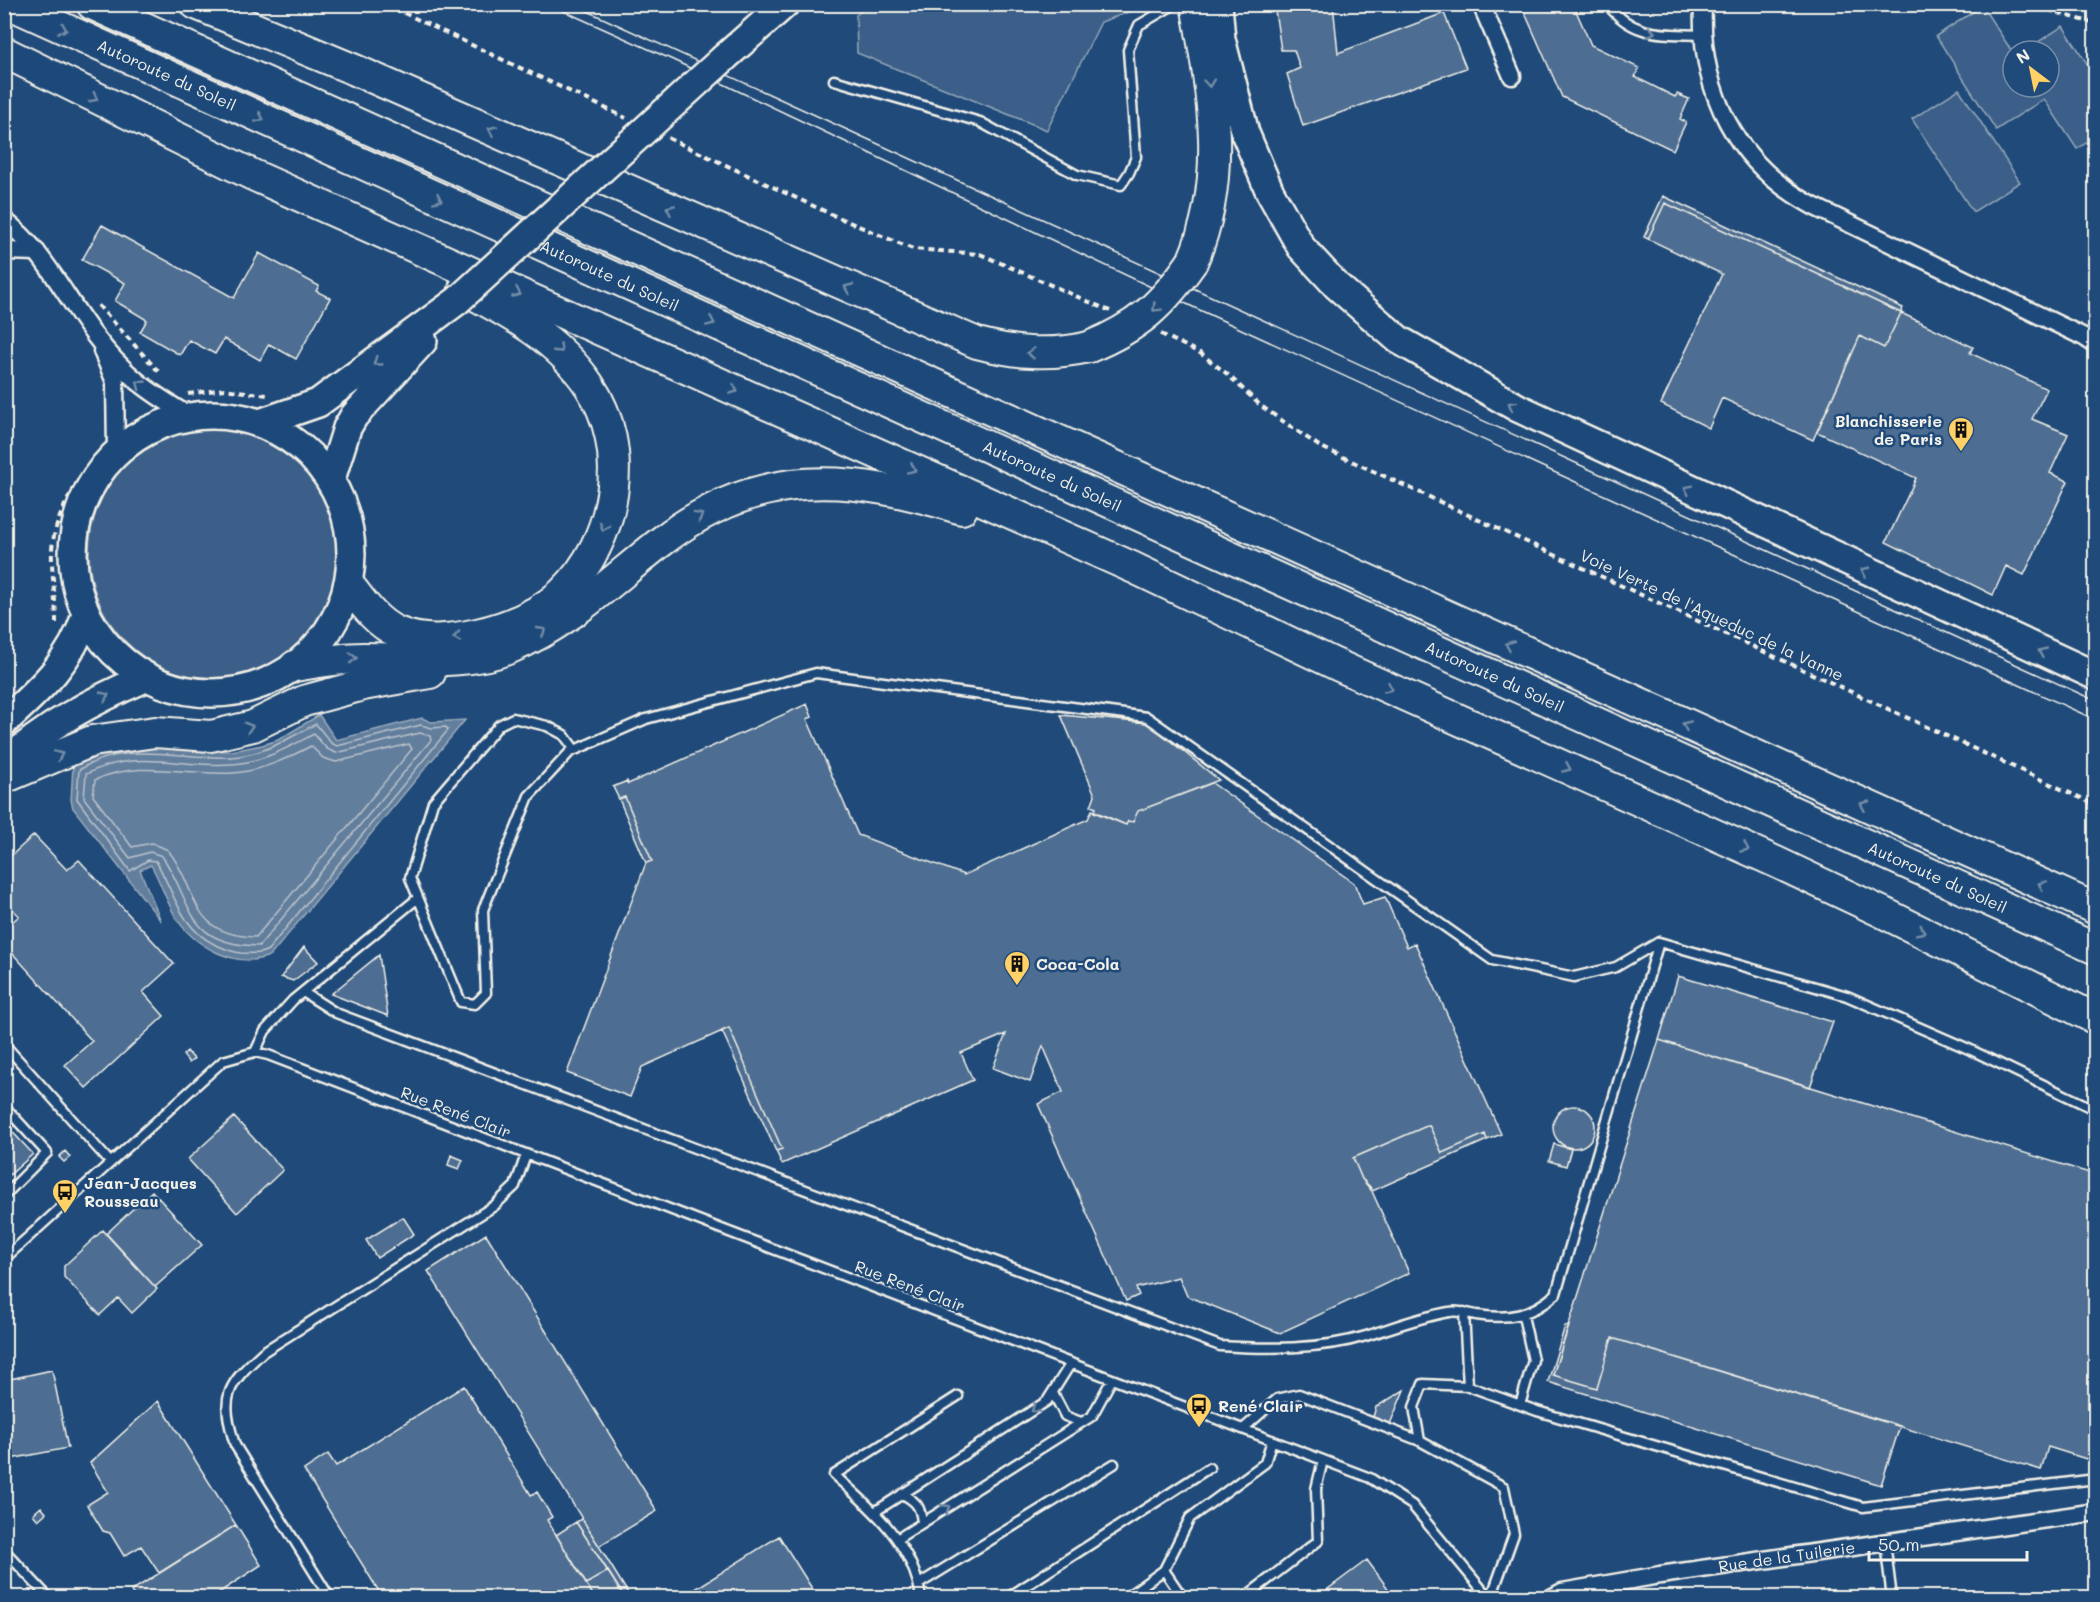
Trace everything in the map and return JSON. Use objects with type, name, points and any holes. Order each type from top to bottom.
[{"type":"highway","name":"Autoroute du Soleil","points":[[10,4],[2096,949]]},
{"type":"highway","name":"Autoroute du Soleil","points":[[92,4],[2096,909]]},
{"type":"highway","points":[[196,4],[355,70],[977,343],[1005,350],[1060,354],[1089,347],[1117,336],[1152,312],[1172,290],[1192,262],[1204,234],[1215,176],[1207,65],[1196,4]]},
{"type":"highway","points":[[4,52],[253,175],[492,304],[545,336],[569,360],[589,386],[606,422],[611,441],[614,485],[611,503],[599,540],[577,577],[560,594],[506,627],[440,640],[394,631],[381,621],[348,585]]},
{"type":"highway","points":[[253,175],[1134,568],[1335,664],[1798,872],[2096,1019]]},
{"type":"highway","points":[[4,778],[92,741],[155,732],[211,736],[253,726],[304,701],[363,685],[436,672],[488,655],[527,640],[574,612],[662,541],[702,514],[752,493],[818,481],[885,488],[1008,524],[1128,578],[1335,664]]},
{"type":"highway","points":[[295,666],[338,658],[423,661],[488,655]]},
{"type":"main road","points":[[260,423],[318,403],[457,301],[785,4]]},
{"type":"main road","points":[[1218,4],[1221,39],[1245,133],[1270,192],[1301,248],[1337,286],[1399,340],[1518,408],[1715,502],[2096,676]]},
{"type":"main road","points":[[331,478],[347,429],[354,416],[400,369],[457,301]]},
{"type":"main road","points":[[222,415],[260,423],[292,440],[331,478],[345,509],[349,529],[352,549],[348,585],[337,616],[325,636],[295,666],[279,677],[233,692],[202,694],[145,678],[109,649],[86,615],[77,592],[73,568],[75,527],[81,505],[108,451],[147,431],[189,416],[222,415]]},
{"type":"main road","points":[[4,722],[48,682],[63,664],[80,635],[86,615]]},
{"type":"main road","points":[[4,764],[20,749],[66,718],[145,678]]},
{"type":"street","points":[[1481,4],[1512,76]]},
{"type":"street","points":[[1703,4],[1706,59],[1716,99],[1728,125],[1745,152],[1789,193],[2084,337],[2096,345]]},
{"type":"street","points":[[4,220],[37,252],[95,337],[135,381],[189,416]]},
{"type":"street","points":[[4,251],[37,252]]},
{"type":"street","points":[[95,337],[115,382],[108,451]]},
{"type":"street","name":"Rue de la Tuilerie","points":[[1551,1598],[1562,1592],[1660,1575],[2096,1512]]},
{"type":"lane","points":[[834,80],[980,122],[1077,175],[1121,185],[1130,173],[1136,157],[1128,50],[1139,25],[1175,4]]},
{"type":"lane","points":[[1607,4],[1624,24],[1644,33],[1704,35]]},
{"type":"lane","points":[[575,750],[564,735],[547,726],[513,718],[499,725],[433,802],[410,878],[461,1002],[476,1004],[486,993],[483,910],[529,796],[570,752],[575,750],[646,719],[816,673],[1147,717],[1492,960],[1574,977],[1617,967],[1659,942],[1847,996],[1971,1050],[2096,1110]]},
{"type":"lane","points":[[4,1258],[223,1060],[255,1052],[265,1030],[303,992],[418,898]]},
{"type":"lane","points":[[303,992],[336,1013],[1220,1346],[1275,1350],[1364,1337],[1419,1317],[1455,1311],[1499,1318],[1523,1316],[1540,1308],[1556,1294],[1659,942]]},
{"type":"lane","points":[[4,1044],[110,1162]]},
{"type":"lane","name":"Rue René Clair","points":[[255,1052],[1371,1478],[1412,1505],[1490,1598]]},
{"type":"lane","points":[[4,1106],[47,1153],[4,1196]]},
{"type":"lane","points":[[330,1598],[235,1445],[226,1418],[226,1397],[240,1373],[263,1352],[494,1206],[515,1186],[526,1155]]},
{"type":"lane","points":[[1464,1312],[1468,1386]]},
{"type":"lane","points":[[1520,1405],[1533,1360],[1523,1316]]},
{"type":"lane","points":[[876,1511],[1047,1401],[1071,1364]]},
{"type":"lane","points":[[897,1539],[1092,1416],[1112,1379]]},
{"type":"lane","points":[[1420,1441],[1414,1407],[1423,1384],[1468,1386],[1520,1405],[1863,1507],[2096,1479]]},
{"type":"lane","points":[[1053,1393],[1065,1416],[1081,1422]]},
{"type":"lane","points":[[1243,1429],[1277,1399],[1299,1394],[1420,1441],[1504,1487],[1514,1534],[1490,1598]]},
{"type":"lane","points":[[921,1598],[919,1584],[897,1539],[876,1511],[834,1475],[958,1396]]},
{"type":"lane","points":[[1125,1598],[1164,1570],[1190,1518],[1265,1463],[1272,1440]]},
{"type":"lane","points":[[1244,1598],[1318,1541],[1316,1489],[1323,1460]]},
{"type":"lane","points":[[919,1584],[1114,1464]]},
{"type":"lane","points":[[1007,1598],[1209,1468]]},
{"type":"lane","points":[[902,1494],[916,1502],[922,1514],[922,1523]]},
{"type":"lane","points":[[1885,1542],[1892,1598]]},
{"type":"lane","points":[[4,1550],[49,1598]]},
{"type":"lane","points":[[1164,1570],[1184,1598]]},
{"type":"path","points":[[385,4],[635,122]]},
{"type":"path","points":[[2028,4],[2096,24]]},
{"type":"path","points":[[667,137],[837,217],[913,249],[980,254],[1116,313]]},
{"type":"path","name":"Voie Verte de l'Aqueduc de la Vanne","points":[[1155,331],[1200,353],[1226,373],[1261,406],[1319,446],[2096,805]]},
{"type":"path","points":[[154,395],[224,389],[266,395],[278,393]]},
{"type":"path","points":[[56,629],[52,549],[59,518],[81,475],[108,451]]},
{"type":"shaded area","points":[[870,4],[1148,5],[1101,22],[1047,130],[857,53],[856,15]]},
{"type":"shaded area","points":[[1982,6],[2004,39],[2001,39],[2001,99],[2044,99],[1996,130],[1936,36]]},
{"type":"shaded area","points":[[2063,26],[2095,76],[2095,137],[2077,149],[2044,99],[2061,99],[2061,39],[2043,39]]},
{"type":"shaded area","points":[[1959,89],[2020,182],[1973,212],[1912,119]]},
{"type":"shaded area","points":[[215,427],[240,430],[263,437],[285,449],[304,464],[319,483],[331,505],[338,528],[341,553],[338,578],[331,601],[319,623],[304,642],[285,657],[263,669],[240,676],[215,679],[190,676],[167,669],[145,657],[126,642],[111,623],[99,601],[92,578],[89,553],[92,528],[99,505],[111,483],[126,464],[145,449],[167,437],[190,430]]},
{"type":"water","points":[[319,715],[336,740],[422,718],[431,722],[465,720],[271,955],[245,960],[231,958],[204,946],[183,927],[175,916],[151,865],[140,870],[161,921],[73,808],[71,800],[73,765],[93,756],[153,745],[186,750],[232,751],[278,740]]},
{"type":"building","points":[[1274,4],[1333,4],[1338,53],[1444,13],[1466,68],[1303,126],[1287,74],[1300,68],[1294,50],[1281,50]]},
{"type":"building","points":[[1521,4],[1573,4],[1591,45],[1639,68],[1635,77],[1675,97],[1677,94],[1689,99],[1680,119],[1686,122],[1673,150],[1562,97]]},
{"type":"building","points":[[1663,196],[1903,308],[1901,313],[1665,203],[1648,239],[1644,237]]},
{"type":"building","points":[[1665,203],[1901,313],[1884,348],[1860,336],[1813,440],[1722,398],[1709,428],[1661,404],[1722,274],[1648,239]]},
{"type":"building","points":[[102,225],[234,298],[259,253],[319,286],[316,291],[330,298],[296,359],[269,344],[260,360],[224,339],[215,354],[189,340],[180,355],[140,332],[147,320],[115,301],[125,283],[82,260]]},
{"type":"building","name":"Blanchisserie de Paris","points":[[1901,313],[1973,347],[1970,353],[2047,389],[2032,419],[2068,434],[2050,473],[2068,481],[2024,575],[2006,566],[1993,595],[1886,542],[1916,478],[1817,432],[1860,336],[1884,348]]},
{"type":"building","points":[[4,540],[8,544],[8,575],[4,579]]},
{"type":"building","name":"Coca-Cola","points":[[807,704],[812,717],[807,719],[858,835],[964,875],[1088,819],[1092,810],[1126,825],[1128,821],[1133,822],[1138,811],[1212,783],[1354,883],[1363,904],[1385,897],[1407,947],[1415,943],[1501,1134],[1487,1140],[1485,1134],[1442,1153],[1429,1125],[1353,1158],[1362,1179],[1370,1187],[1409,1273],[1280,1333],[1187,1296],[1179,1277],[1136,1288],[1139,1295],[1126,1301],[1038,1104],[1063,1092],[1043,1046],[1030,1082],[993,1068],[1006,1034],[961,1053],[973,1080],[782,1164],[776,1151],[782,1149],[729,1028],[642,1067],[630,1097],[567,1073],[646,863],[652,861],[625,797],[619,799],[613,787],[627,781],[628,784]]},
{"type":"building","points":[[1061,715],[1148,723],[1219,780],[1138,811],[1133,822],[1128,821],[1126,825],[1094,812],[1096,808],[1091,806],[1095,795]]},
{"type":"building","points":[[625,797],[652,861],[646,863],[619,799]]},
{"type":"building","points":[[34,835],[67,870],[79,860],[174,964],[143,992],[164,1016],[86,1088],[65,1065],[92,1041],[4,944],[4,929],[19,916],[4,900],[4,862]]},
{"type":"building","points":[[304,947],[318,962],[293,981],[281,977]]},
{"type":"building","points":[[379,955],[388,1016],[331,994]]},
{"type":"building","points":[[1678,976],[1833,1022],[1810,1087],[1659,1040]]},
{"type":"building","points":[[729,1028],[782,1149],[776,1151],[722,1031]]},
{"type":"building","points":[[1659,1040],[2096,1175],[2096,1462],[2048,1447],[2041,1470],[1612,1338],[1597,1388],[1553,1375]]},
{"type":"building","points":[[187,1051],[194,1059],[189,1063],[183,1055]]},
{"type":"building","points":[[1574,1106],[1589,1112],[1595,1127],[1589,1142],[1574,1148],[1559,1142],[1553,1127],[1559,1112]]},
{"type":"building","points":[[234,1117],[283,1170],[237,1213],[188,1159]]},
{"type":"building","points":[[4,1123],[33,1154],[4,1180]]},
{"type":"building","points":[[1429,1125],[1442,1153],[1485,1134],[1487,1140],[1372,1191],[1362,1179],[1353,1158]]},
{"type":"building","points":[[1554,1144],[1571,1149],[1566,1166],[1549,1161]]},
{"type":"building","points":[[65,1151],[70,1157],[64,1162],[59,1157]]},
{"type":"building","points":[[451,1155],[463,1160],[459,1169],[448,1165]]},
{"type":"building","points":[[152,1191],[202,1245],[155,1287],[106,1234]]},
{"type":"building","points":[[403,1217],[414,1234],[377,1258],[366,1240]]},
{"type":"building","points":[[103,1230],[157,1289],[132,1313],[118,1298],[100,1315],[64,1277],[64,1266]]},
{"type":"building","points":[[486,1234],[657,1511],[599,1546],[428,1271]]},
{"type":"building","points":[[1565,1326],[1569,1326],[1553,1375],[1597,1388],[1612,1338],[1900,1426],[1881,1485],[1548,1382]]},
{"type":"building","points":[[6,1360],[10,1379],[52,1370],[68,1448],[5,1460]]},
{"type":"building","points":[[464,1386],[531,1495],[537,1492],[552,1517],[547,1520],[595,1598],[383,1598],[304,1470],[328,1454],[336,1466]]},
{"type":"building","points":[[1404,1390],[1390,1424],[1373,1417],[1376,1407]]},
{"type":"building","points":[[158,1401],[236,1525],[159,1573],[141,1546],[124,1556],[110,1533],[103,1531],[87,1505],[108,1492],[90,1463]]},
{"type":"building","points":[[41,1507],[46,1513],[38,1520],[33,1514]]},
{"type":"building","points":[[582,1519],[631,1598],[625,1598],[576,1522]]},
{"type":"building","points":[[576,1522],[608,1571],[586,1584],[556,1535]]},
{"type":"building","points":[[236,1525],[261,1565],[211,1598],[135,1598],[131,1591]]},
{"type":"building","points":[[779,1536],[818,1598],[681,1598]]},
{"type":"building","points":[[1367,1560],[1395,1598],[1316,1598]]},
{"type":"building","points":[[608,1571],[625,1598],[595,1598],[586,1584]]},
{"type":"building","points":[[4,1584],[17,1598],[4,1598]]},
{"type":"tram line","points":[[548,4],[673,60],[1193,307],[2096,720]]},
{"type":"tram line","points":[[572,4],[2096,701]]},
{"type":"place","name":"Blanchisserie de Paris","points":[[1961,453]]},
{"type":"place","name":"Coca-Cola","points":[[1017,987]]},
{"type":"place","name":"Jean-Jacques Rousseau","points":[[65,1215]]},
{"type":"place","name":"René Clair","points":[[1199,1429]]}]
